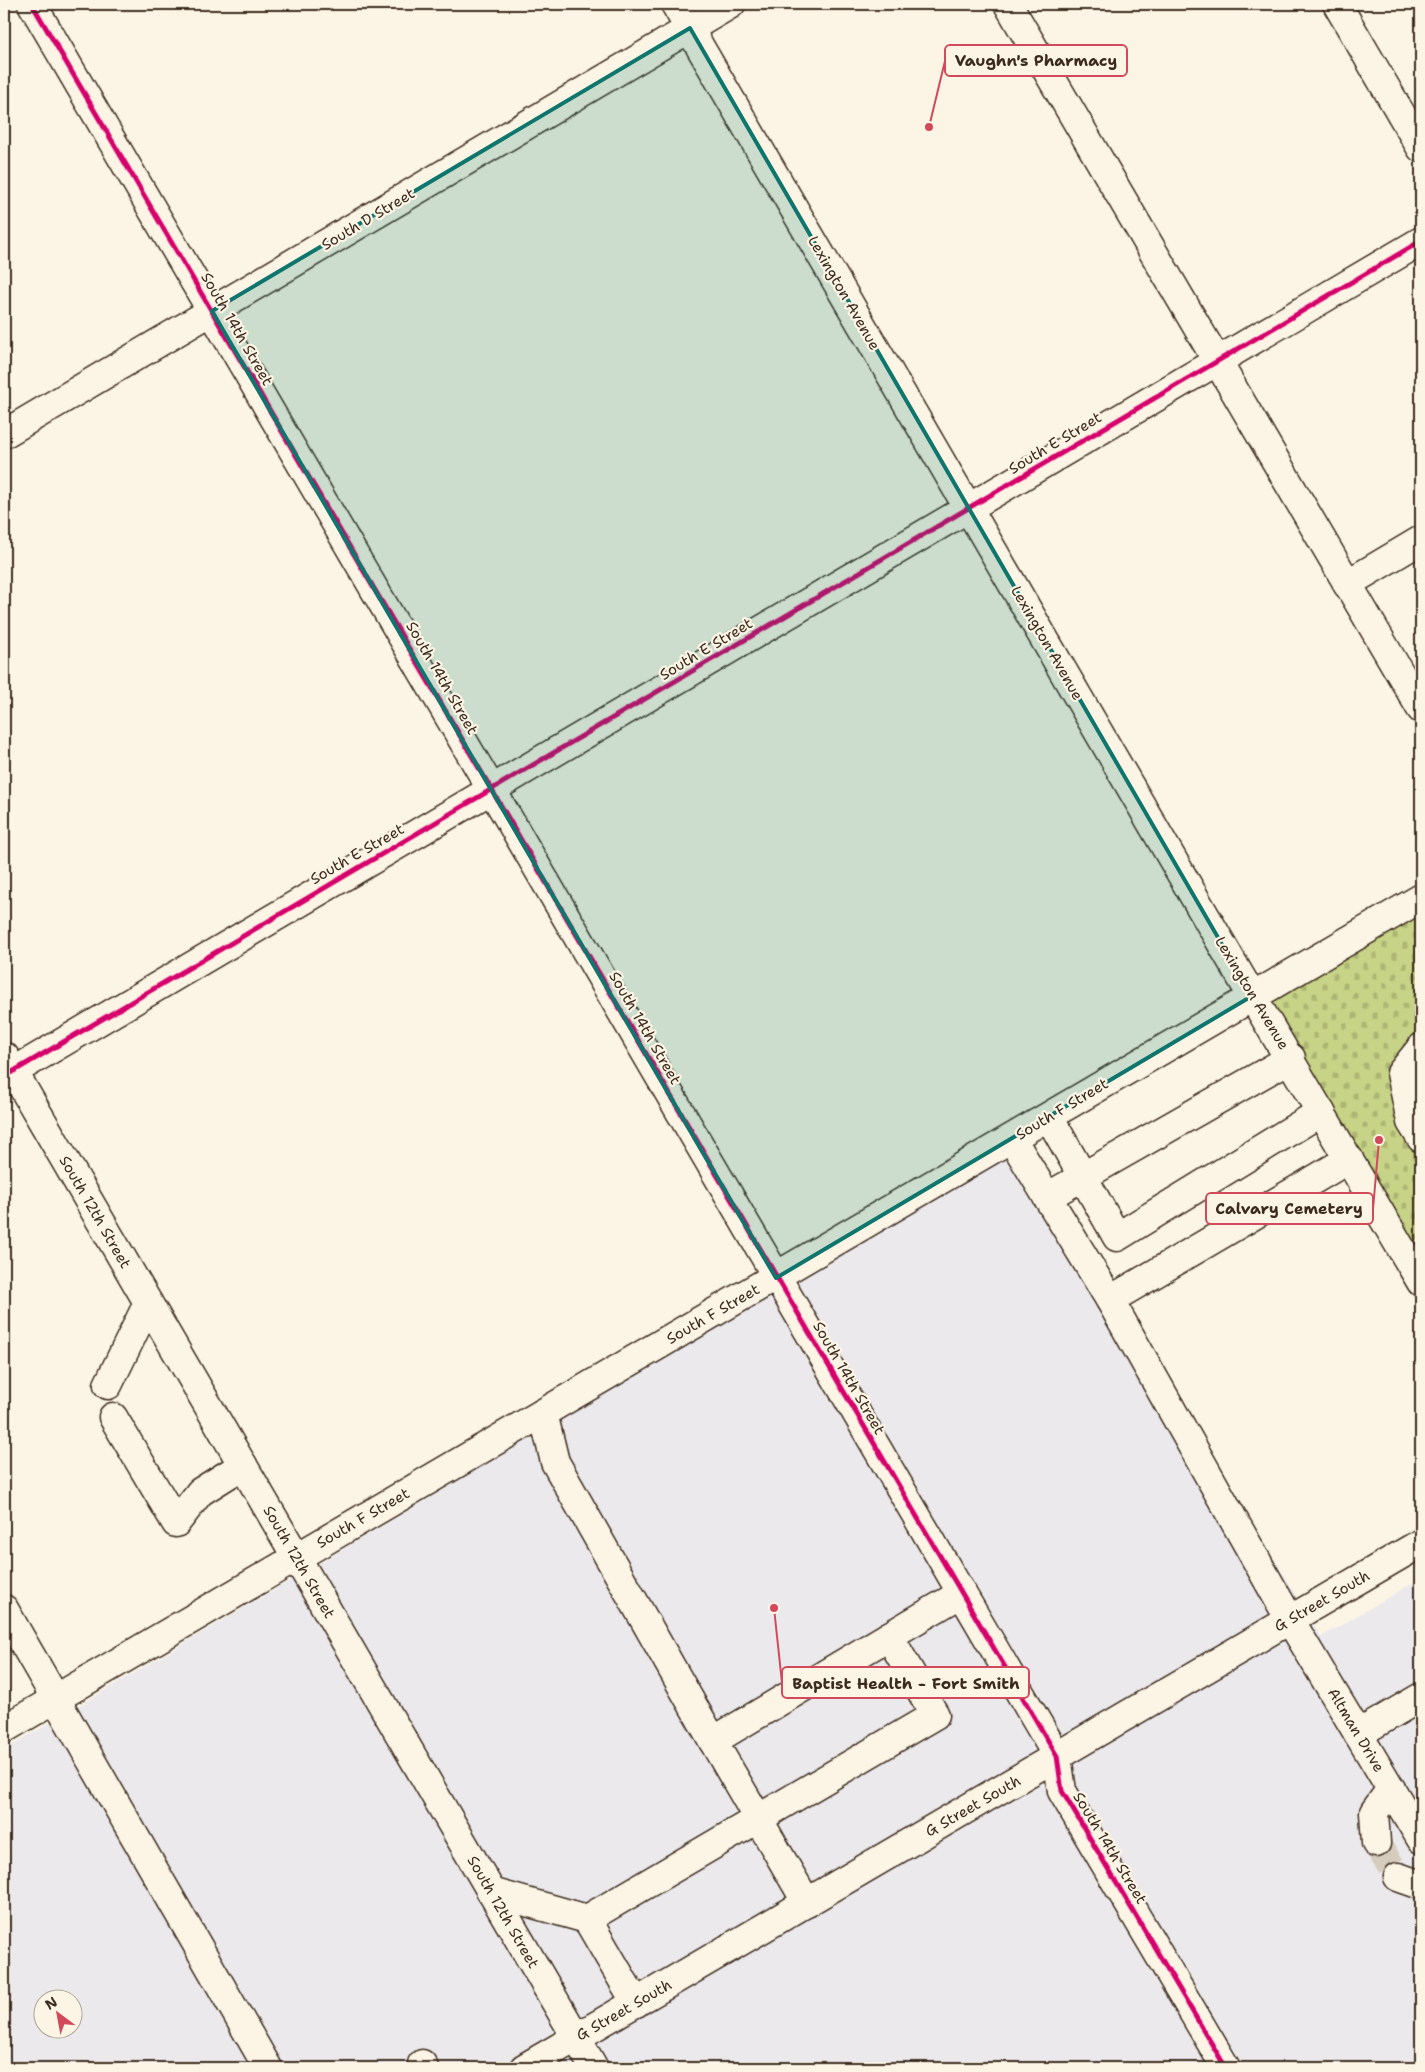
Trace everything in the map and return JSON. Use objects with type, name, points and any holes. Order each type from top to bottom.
[{"type":"street","name":"South 14th Street","points":[[32,4],[1057,1756],[1062,1791],[1226,2068]]},
{"type":"street","name":"Lexington Avenue","points":[[675,4],[1252,996],[1421,1282]]},
{"type":"street","name":"South D Street","points":[[4,434],[731,4]]},
{"type":"street","points":[[1008,4],[1421,709]]},
{"type":"street","points":[[1336,4],[1421,148]]},
{"type":"street","name":"South E Street","points":[[7,1068],[492,789],[1421,242]]},
{"type":"street","points":[[1347,584],[1421,540]]},
{"type":"street","name":"South F Street","points":[[4,1729],[776,1278],[1421,898]]},
{"type":"street","points":[[1421,1048],[1401,1073],[1411,1122],[1421,1138]]},
{"type":"street","points":[[1047,1197],[1290,1058]]},
{"type":"street","name":"South 12th Street","points":[[7,1068],[148,1303],[594,2068]]},
{"type":"street","points":[[1049,1117],[1117,1237],[1321,1112]]},
{"type":"street","name":"Altman Drive","points":[[1012,1139],[1110,1300],[1290,1620],[1358,1734],[1405,1799],[1421,1839]]},
{"type":"street","points":[[1110,1300],[1349,1159]]},
{"type":"street","points":[[108,1385],[148,1303]]},
{"type":"street","points":[[543,1413],[555,1462],[807,1903]]},
{"type":"street","points":[[113,1416],[176,1523],[200,1492],[243,1465]]},
{"type":"street","name":"G Street South","points":[[524,2068],[1421,1542]]},
{"type":"street","points":[[713,1740],[962,1593]]},
{"type":"street","points":[[4,1609],[268,2068]]},
{"type":"street","points":[[587,1919],[934,1715],[889,1636]]},
{"type":"street","points":[[1358,1734],[1421,1697]]},
{"type":"street","points":[[1376,1843],[1374,1812],[1405,1799]]},
{"type":"street","points":[[491,1892],[587,1919],[636,2003]]},
{"type":"highlighted area","points":[[690,28],[1252,996],[776,1278],[212,311]]},
{"type":"shaded area","points":[[1028,1143],[1112,1290],[1321,1637],[1421,1578],[1421,2068],[4,2068],[4,1750]]},
{"type":"green space","points":[[1421,898],[1421,1283],[1252,996]]},
{"type":"tunnel","points":[[1376,1843],[1398,1877]]},
{"type":"cycle path","points":[[32,4],[1057,1756],[1062,1791],[1226,2068]]},
{"type":"cycle path","points":[[4,1077],[1421,241]]},
{"type":"place","name":"Vaughn's Pharmacy","points":[[929,127]]},
{"type":"place","name":"Calvary Cemetery","points":[[1379,1140]]},
{"type":"place","name":"Baptist Health - Fort Smith","points":[[774,1608]]}]
